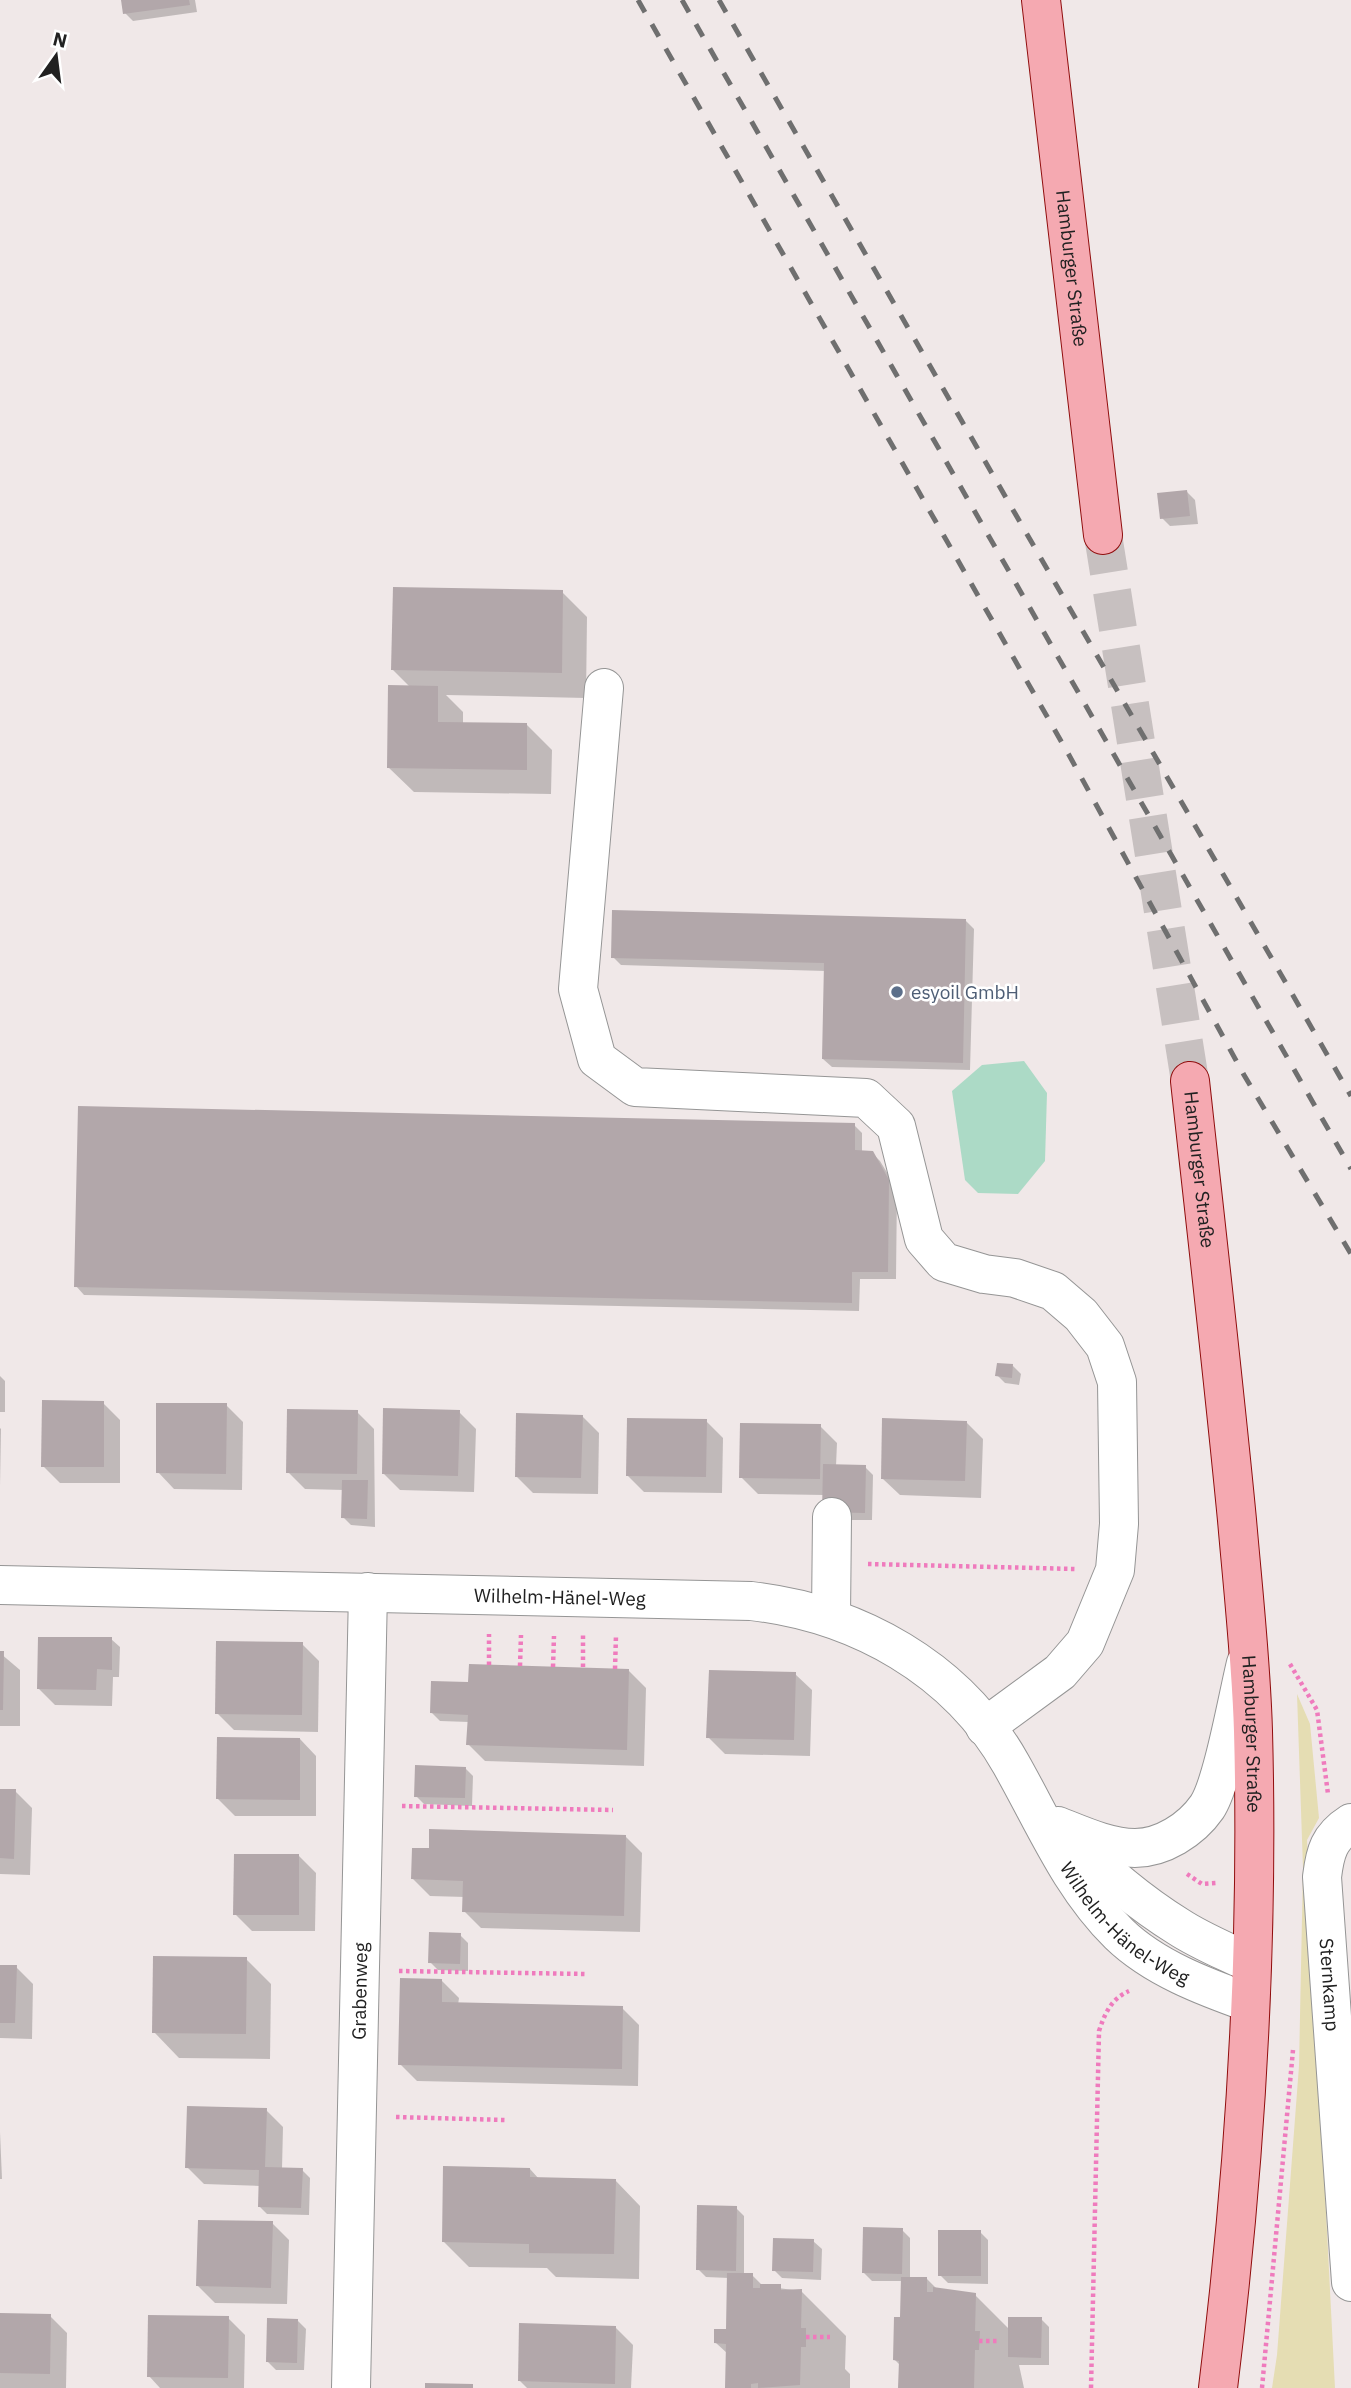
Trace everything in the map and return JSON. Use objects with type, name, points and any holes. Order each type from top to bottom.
[{"type":"main road","name":"Hamburger Straße","points":[[1041,0],[1103,535]]},
{"type":"main road","name":"Hamburger Straße","points":[[1189,1081],[1249,1651],[1256,1881],[1233,2264],[1218,2388]]},
{"type":"street","points":[[604,688],[578,989],[597,1059],[635,1087],[866,1098],[896,1126],[924,1239],[944,1262],[984,1274],[1015,1278],[1053,1292],[1081,1315],[1105,1346],[1117,1382],[1119,1524],[1115,1570],[1085,1643],[1060,1672],[985,1727]]},
{"type":"street","points":[[831,1617],[832,1517]]},
{"type":"street","name":"Wilhelm-Hänel-Weg","points":[[0,1585],[751,1601],[788,1605],[831,1617],[906,1652],[944,1683],[985,1727],[1046,1816],[1073,1879],[1120,1935],[1163,1965],[1205,1987],[1250,2003]]},
{"type":"street","name":"Grabenweg","points":[[351,2388],[368,1592]]},
{"type":"street","name":"Wilhelm-Hänel-Weg","points":[[1046,1816],[1098,1841],[1134,1849],[1162,1844],[1185,1828],[1207,1807],[1249,1651]]},
{"type":"street","name":"Wilhelm-Hänel-Weg","points":[[1046,1816],[1095,1864],[1181,1929],[1252,1964]]},
{"type":"street","name":"Sternkamp","points":[[1344,1827],[1325,1850],[1322,1877],[1351,2283]]},
{"type":"path","points":[[832,1563],[1115,1570]]},
{"type":"path","points":[[1290,1663],[1317,1710],[1328,1794],[1344,1827]]},
{"type":"path","points":[[363,1805],[612,1810]]},
{"type":"path","points":[[1181,1929],[1202,1884]]},
{"type":"path","points":[[1091,2388],[1098,2031],[1105,2011],[1118,1996],[1151,1980],[1163,1965]]},
{"type":"path","points":[[359,1970],[586,1974]]},
{"type":"path","points":[[356,2117],[505,2120]]},
{"type":"path","points":[[806,2337],[830,2337]]},
{"type":"path","points":[[979,2341],[999,2341]]},
{"type":"shaded area","points":[[1024,1061],[1047,1093],[1045,1161],[1018,1194],[978,1193],[965,1180],[952,1091],[982,1065]]},
{"type":"shaded area","points":[[1297,1694],[1310,1724],[1319,1818],[1307,1840],[1335,2388],[1272,2388],[1277,2355],[1299,2066],[1303,1868]]},
{"type":"building","points":[[121,0],[189,0],[190,5],[123,14]]},
{"type":"building","points":[[1187,490],[1190,516],[1160,519],[1157,493]]},
{"type":"building","points":[[393,587],[563,590],[562,673],[391,670]]},
{"type":"building","points":[[388,685],[438,686],[438,722],[527,723],[527,770],[387,768]]},
{"type":"building","points":[[612,910],[966,919],[963,1063],[822,1059],[824,963],[611,958]]},
{"type":"building","points":[[78,1106],[855,1123],[855,1150],[873,1151],[889,1180],[888,1272],[852,1272],[852,1303],[74,1287]]},
{"type":"building","points":[[997,1363],[1013,1364],[1012,1378],[995,1376]]},
{"type":"building","points":[[42,1400],[104,1401],[104,1467],[41,1467]]},
{"type":"building","points":[[156,1403],[227,1403],[226,1474],[156,1473]]},
{"type":"building","points":[[383,1408],[460,1410],[458,1476],[382,1474]]},
{"type":"building","points":[[287,1409],[358,1410],[357,1474],[286,1473]]},
{"type":"building","points":[[516,1413],[583,1415],[581,1478],[515,1477]]},
{"type":"building","points":[[627,1418],[707,1419],[706,1477],[626,1476]]},
{"type":"building","points":[[882,1418],[967,1421],[965,1481],[881,1479]]},
{"type":"building","points":[[740,1423],[821,1424],[820,1479],[739,1478]]},
{"type":"building","points":[[823,1464],[866,1465],[865,1513],[822,1512]]},
{"type":"building","points":[[342,1480],[368,1480],[367,1519],[341,1518]]},
{"type":"building","points":[[38,1637],[112,1637],[112,1670],[97,1669],[96,1690],[37,1689]]},
{"type":"building","points":[[216,1641],[303,1642],[302,1715],[215,1714]]},
{"type":"building","points":[[0,1651],[4,1651],[3,1710],[0,1710]]},
{"type":"building","points":[[469,1664],[629,1669],[627,1750],[466,1745],[468,1715],[430,1713],[431,1681],[468,1682]]},
{"type":"building","points":[[709,1670],[796,1672],[794,1740],[706,1738]]},
{"type":"building","points":[[217,1737],[300,1738],[300,1800],[216,1799]]},
{"type":"building","points":[[415,1765],[466,1767],[465,1798],[414,1797]]},
{"type":"building","points":[[0,1789],[16,1789],[14,1859],[0,1858]]},
{"type":"building","points":[[429,1829],[626,1835],[624,1916],[462,1912],[463,1881],[411,1879],[412,1848],[429,1848]]},
{"type":"building","points":[[234,1854],[299,1854],[299,1915],[233,1915]]},
{"type":"building","points":[[429,1932],[461,1933],[460,1964],[428,1963]]},
{"type":"building","points":[[153,1956],[247,1957],[246,2034],[152,2033]]},
{"type":"building","points":[[0,1965],[17,1965],[15,2023],[0,2023]]},
{"type":"building","points":[[400,1978],[442,1979],[442,2002],[623,2006],[622,2069],[398,2065]]},
{"type":"building","points":[[187,2106],[267,2108],[265,2167],[303,2168],[301,2208],[258,2207],[259,2170],[185,2168]]},
{"type":"building","points":[[443,2166],[530,2168],[530,2177],[616,2179],[614,2254],[529,2253],[529,2244],[442,2242]]},
{"type":"building","points":[[697,2205],[737,2206],[736,2271],[696,2270]]},
{"type":"building","points":[[198,2220],[273,2221],[271,2288],[196,2286]]},
{"type":"building","points":[[863,2227],[903,2228],[902,2274],[862,2273]]},
{"type":"building","points":[[938,2230],[981,2230],[981,2276],[938,2276]]},
{"type":"building","points":[[773,2238],[814,2239],[813,2272],[772,2271]]},
{"type":"building","points":[[727,2273],[753,2273],[753,2288],[760,2288],[760,2284],[781,2284],[781,2290],[802,2289],[801,2328],[806,2328],[806,2347],[801,2347],[800,2385],[758,2388],[758,2383],[751,2384],[751,2388],[725,2388],[726,2344],[714,2343],[714,2329],[726,2329]]},
{"type":"building","points":[[901,2277],[927,2277],[927,2292],[933,2292],[933,2287],[976,2293],[975,2331],[980,2331],[979,2350],[975,2350],[974,2388],[898,2388],[899,2361],[893,2360],[894,2317],[900,2317]]},
{"type":"building","points":[[0,2313],[51,2314],[50,2374],[0,2373]]},
{"type":"building","points":[[148,2315],[229,2316],[228,2378],[147,2377]]},
{"type":"building","points":[[1008,2317],[1042,2317],[1041,2358],[1008,2357]]},
{"type":"building","points":[[267,2318],[298,2319],[297,2363],[266,2362]]},
{"type":"building","points":[[519,2323],[616,2326],[615,2384],[518,2381]]},
{"type":"building","points":[[425,2383],[473,2384],[473,2388],[425,2388]]},
{"type":"tunnel","points":[[1103,535],[1190,1081]]},
{"type":"railway","points":[[638,0],[1069,755],[1244,1075],[1351,1254]]},
{"type":"railway","points":[[682,0],[1351,1169]]},
{"type":"railway","points":[[719,0],[1351,1096]]},
{"type":"place","name":"esyoil GmbH","points":[[897,992]]}]
